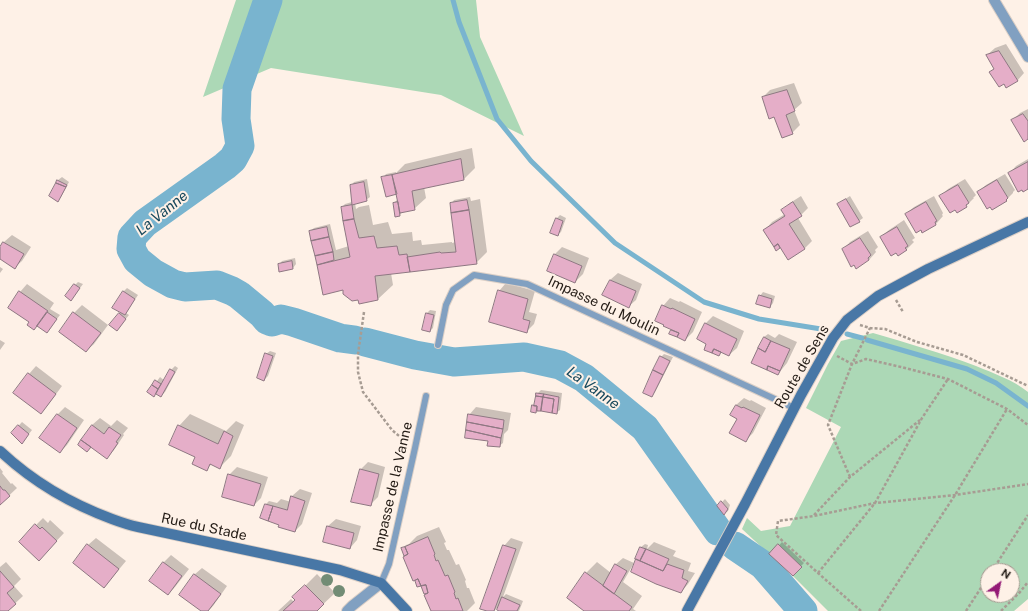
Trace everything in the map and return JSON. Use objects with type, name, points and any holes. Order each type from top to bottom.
[{"type":"street","points":[[994,0],[1028,57]]},
{"type":"street","name":"Route de Sens","points":[[687,611],[745,504],[794,408],[833,338],[847,320],[878,296],[928,269],[1028,222]]},
{"type":"street","name":"Rue du Stade","points":[[0,451],[17,467],[47,488],[112,519],[138,527],[340,570],[381,583],[407,611]]},
{"type":"street","points":[[347,611],[381,583]]},
{"type":"lane","name":"Impasse du Moulin","points":[[438,345],[446,305],[453,290],[474,275],[527,284],[794,408]]},
{"type":"lane","name":"Impasse de la Vanne","points":[[381,583],[389,564],[426,396]]},
{"type":"path","points":[[364,312],[358,354],[358,372],[363,392],[392,430],[415,448]]},
{"type":"path","points":[[847,320],[870,328],[885,329],[917,342],[963,355],[1028,386]]},
{"type":"path","points":[[850,477],[828,425],[852,364],[870,328]]},
{"type":"path","points":[[826,350],[852,364],[866,359],[948,379],[1007,408],[1028,425]]},
{"type":"path","points":[[818,573],[875,503],[922,418],[948,379]]},
{"type":"path","points":[[879,611],[955,495],[1007,408]]},
{"type":"path","points":[[814,516],[850,477],[922,418]]},
{"type":"path","points":[[861,611],[776,535],[778,521],[814,516],[875,503],[955,495],[1028,484]]},
{"type":"path","points":[[997,563],[1028,515]]},
{"type":"path","points":[[1001,611],[1028,582]]},
{"type":"path","points":[[966,611],[980,589]]},
{"type":"green space","points":[[236,0],[476,0],[480,37],[524,136],[441,95],[271,68],[203,97]]},
{"type":"green space","points":[[873,333],[937,352],[976,366],[1009,380],[1028,392],[1028,599],[1014,611],[828,611],[742,529],[747,518],[761,531],[790,526],[841,427],[806,408],[841,341]]},
{"type":"building","points":[[999,51],[1018,81],[1006,88],[1004,84],[999,87],[989,72],[994,69],[986,55]]},
{"type":"building","points":[[787,90],[795,111],[786,115],[793,134],[782,138],[774,117],[769,119],[762,97]]},
{"type":"building","points":[[1023,114],[1028,121],[1028,139],[1024,142],[1011,120]]},
{"type":"building","points":[[461,159],[464,180],[412,191],[415,210],[400,213],[392,175]]},
{"type":"building","points":[[1028,162],[1028,189],[1023,192],[1022,190],[1018,192],[1008,173]]},
{"type":"building","points":[[392,175],[397,194],[386,197],[381,177]]},
{"type":"building","points":[[57,180],[67,185],[66,187],[56,183]]},
{"type":"building","points":[[997,180],[1008,198],[1006,200],[1007,201],[992,210],[990,207],[987,209],[977,192]]},
{"type":"building","points":[[364,182],[367,201],[352,205],[350,185]]},
{"type":"building","points":[[56,183],[66,187],[58,202],[49,196]]},
{"type":"building","points":[[958,185],[969,203],[966,205],[967,207],[957,213],[955,210],[950,213],[939,196]]},
{"type":"building","points":[[846,199],[860,222],[850,227],[837,204]]},
{"type":"building","points":[[467,200],[469,210],[451,213],[450,203]]},
{"type":"building","points":[[398,202],[400,216],[395,217],[393,203]]},
{"type":"building","points":[[793,202],[802,216],[789,224],[805,249],[788,260],[778,244],[774,247],[763,230],[785,216],[781,210]]},
{"type":"building","points":[[926,202],[937,221],[935,222],[936,225],[922,233],[921,230],[916,233],[905,214]]},
{"type":"building","points":[[352,205],[354,219],[343,221],[341,207]]},
{"type":"building","points":[[469,210],[477,264],[410,272],[407,257],[440,252],[456,252],[451,213]]},
{"type":"building","points":[[556,218],[563,221],[558,236],[550,233]]},
{"type":"building","points":[[354,219],[359,238],[374,236],[377,248],[397,246],[399,255],[407,254],[410,272],[375,276],[378,300],[359,304],[358,300],[352,301],[343,294],[343,290],[323,295],[317,265],[350,257],[343,221]]},
{"type":"building","points":[[327,227],[329,237],[311,241],[309,231]]},
{"type":"building","points":[[897,227],[908,246],[905,248],[907,250],[898,256],[896,253],[891,256],[880,237]]},
{"type":"building","points":[[329,237],[333,252],[315,256],[311,241]]},
{"type":"building","points":[[860,238],[871,255],[868,258],[869,260],[856,269],[854,265],[851,267],[842,249]]},
{"type":"building","points":[[3,242],[24,254],[15,269],[0,259],[0,247]]},
{"type":"building","points":[[778,244],[780,248],[776,251],[774,247]]},
{"type":"building","points":[[333,252],[334,260],[317,265],[315,256]]},
{"type":"building","points":[[554,254],[582,266],[575,283],[547,271]]},
{"type":"building","points":[[292,261],[293,269],[279,272],[278,264]]},
{"type":"building","points":[[610,280],[636,291],[629,308],[602,295]]},
{"type":"building","points":[[74,284],[80,288],[71,301],[65,296]]},
{"type":"building","points":[[498,290],[528,299],[523,319],[530,321],[527,333],[489,322]]},
{"type":"building","points":[[19,291],[48,311],[34,330],[27,325],[29,322],[8,308]]},
{"type":"building","points":[[123,291],[135,299],[125,315],[112,308]]},
{"type":"building","points":[[759,295],[772,299],[770,308],[756,304]]},
{"type":"building","points":[[662,305],[695,319],[685,341],[677,337],[679,333],[655,321]]},
{"type":"building","points":[[47,312],[57,319],[47,333],[37,326]]},
{"type":"building","points":[[73,312],[101,333],[86,352],[59,332]]},
{"type":"building","points":[[119,313],[126,319],[117,331],[109,325]]},
{"type":"building","points":[[426,313],[434,315],[430,332],[422,330]]},
{"type":"building","points":[[705,323],[737,339],[729,356],[714,349],[712,353],[704,350],[706,344],[697,339]]},
{"type":"building","points":[[671,330],[679,333],[677,337],[669,334]]},
{"type":"building","points":[[764,337],[771,341],[765,352],[758,348]]},
{"type":"building","points":[[771,341],[790,349],[780,371],[768,366],[767,370],[751,363],[758,348],[765,352]]},
{"type":"building","points":[[714,349],[721,352],[719,356],[712,353]]},
{"type":"building","points":[[265,353],[273,356],[264,381],[257,378]]},
{"type":"building","points":[[660,356],[670,361],[663,375],[653,370]]},
{"type":"building","points":[[768,366],[780,371],[778,375],[767,370]]},
{"type":"building","points":[[170,369],[175,372],[161,397],[156,394]]},
{"type":"building","points":[[653,370],[663,375],[652,397],[643,393]]},
{"type":"building","points":[[28,373],[56,394],[41,414],[13,393]]},
{"type":"building","points":[[155,380],[161,384],[158,389],[152,385]]},
{"type":"building","points":[[152,385],[158,389],[154,397],[147,392]]},
{"type":"building","points":[[536,393],[544,394],[543,397],[536,396]]},
{"type":"building","points":[[544,394],[559,397],[557,414],[552,413],[554,399],[543,397]]},
{"type":"building","points":[[536,396],[543,397],[541,411],[537,411],[537,406],[534,406]]},
{"type":"building","points":[[543,397],[554,399],[552,413],[541,411]]},
{"type":"building","points":[[532,405],[537,406],[536,413],[531,412]]},
{"type":"building","points":[[736,405],[760,415],[746,442],[729,433],[737,419],[730,415]]},
{"type":"building","points":[[57,414],[77,428],[60,453],[39,438]]},
{"type":"building","points":[[468,414],[504,420],[503,429],[467,422]]},
{"type":"building","points":[[467,422],[503,429],[501,438],[466,430]]},
{"type":"building","points":[[18,425],[29,434],[22,444],[11,433]]},
{"type":"building","points":[[92,425],[104,434],[109,427],[121,435],[116,442],[118,443],[107,459],[81,440]]},
{"type":"building","points":[[178,425],[218,444],[224,431],[233,436],[220,469],[210,464],[207,471],[192,464],[195,457],[169,445]]},
{"type":"building","points":[[466,430],[501,438],[500,447],[487,446],[488,441],[465,438]]},
{"type":"building","points":[[81,440],[91,447],[87,452],[78,445]]},
{"type":"building","points":[[360,469],[379,474],[371,506],[351,502]]},
{"type":"building","points":[[228,474],[261,484],[254,506],[222,497]]},
{"type":"building","points":[[0,486],[10,496],[0,505]]},
{"type":"building","points":[[291,496],[305,501],[295,532],[278,527],[279,525],[268,521],[273,506],[287,510]]},
{"type":"building","points":[[721,501],[728,509],[724,515],[717,506]]},
{"type":"building","points":[[265,504],[273,506],[268,521],[260,518]]},
{"type":"building","points":[[35,524],[40,529],[42,527],[57,541],[39,561],[19,542]]},
{"type":"building","points":[[327,526],[354,533],[350,549],[323,542]]},
{"type":"building","points":[[428,537],[435,554],[436,561],[438,560],[445,576],[448,575],[455,592],[456,599],[458,598],[463,611],[431,611],[424,595],[428,593],[426,585],[421,586],[418,579],[413,581],[403,557],[408,554],[405,547]]},
{"type":"building","points":[[87,544],[119,569],[104,588],[73,563]]},
{"type":"building","points":[[778,544],[802,567],[793,576],[769,554]]},
{"type":"building","points":[[503,545],[516,549],[500,595],[494,611],[480,609]]},
{"type":"building","points":[[405,547],[408,554],[404,556],[401,548]]},
{"type":"building","points":[[640,547],[646,549],[640,561],[635,559]]},
{"type":"building","points":[[646,549],[669,559],[663,571],[640,561]]},
{"type":"building","points":[[636,559],[663,571],[667,564],[684,570],[682,578],[688,581],[681,593],[656,584],[631,572]]},
{"type":"building","points":[[163,562],[182,576],[168,595],[149,581]]},
{"type":"building","points":[[615,564],[627,571],[614,594],[603,586]]},
{"type":"building","points":[[0,571],[14,587],[7,593],[16,604],[8,611],[0,611]]},
{"type":"building","points":[[585,572],[632,607],[629,611],[584,611],[567,598]]},
{"type":"building","points":[[194,574],[221,594],[208,611],[201,611],[179,595]]},
{"type":"building","points":[[418,579],[421,586],[417,587],[415,581]]},
{"type":"building","points":[[305,585],[324,604],[317,611],[283,611],[295,600],[292,597]]},
{"type":"building","points":[[426,585],[428,593],[424,594],[421,586]]},
{"type":"building","points":[[502,597],[520,605],[517,611],[497,610]]},
{"type":"waterway","name":"La Vanne","points":[[268,0],[237,89],[236,119],[240,146],[233,159],[145,223],[132,237],[131,249],[137,260],[153,273],[173,284],[185,287],[217,285],[239,295],[267,320],[272,322],[281,319],[340,338],[355,340]]},
{"type":"waterway","points":[[453,0],[459,22],[497,119],[531,161],[615,243],[704,302],[759,319],[821,329]]},
{"type":"waterway","points":[[847,334],[862,338]]},
{"type":"waterway","points":[[867,340],[967,369],[996,383],[1028,406]]},
{"type":"waterway","name":"La Vanne","points":[[365,342],[415,355],[454,362],[524,357],[560,365],[584,378],[645,428],[718,531]]},
{"type":"waterway","name":"La Vanne","points":[[735,546],[763,565],[803,611]]}]
